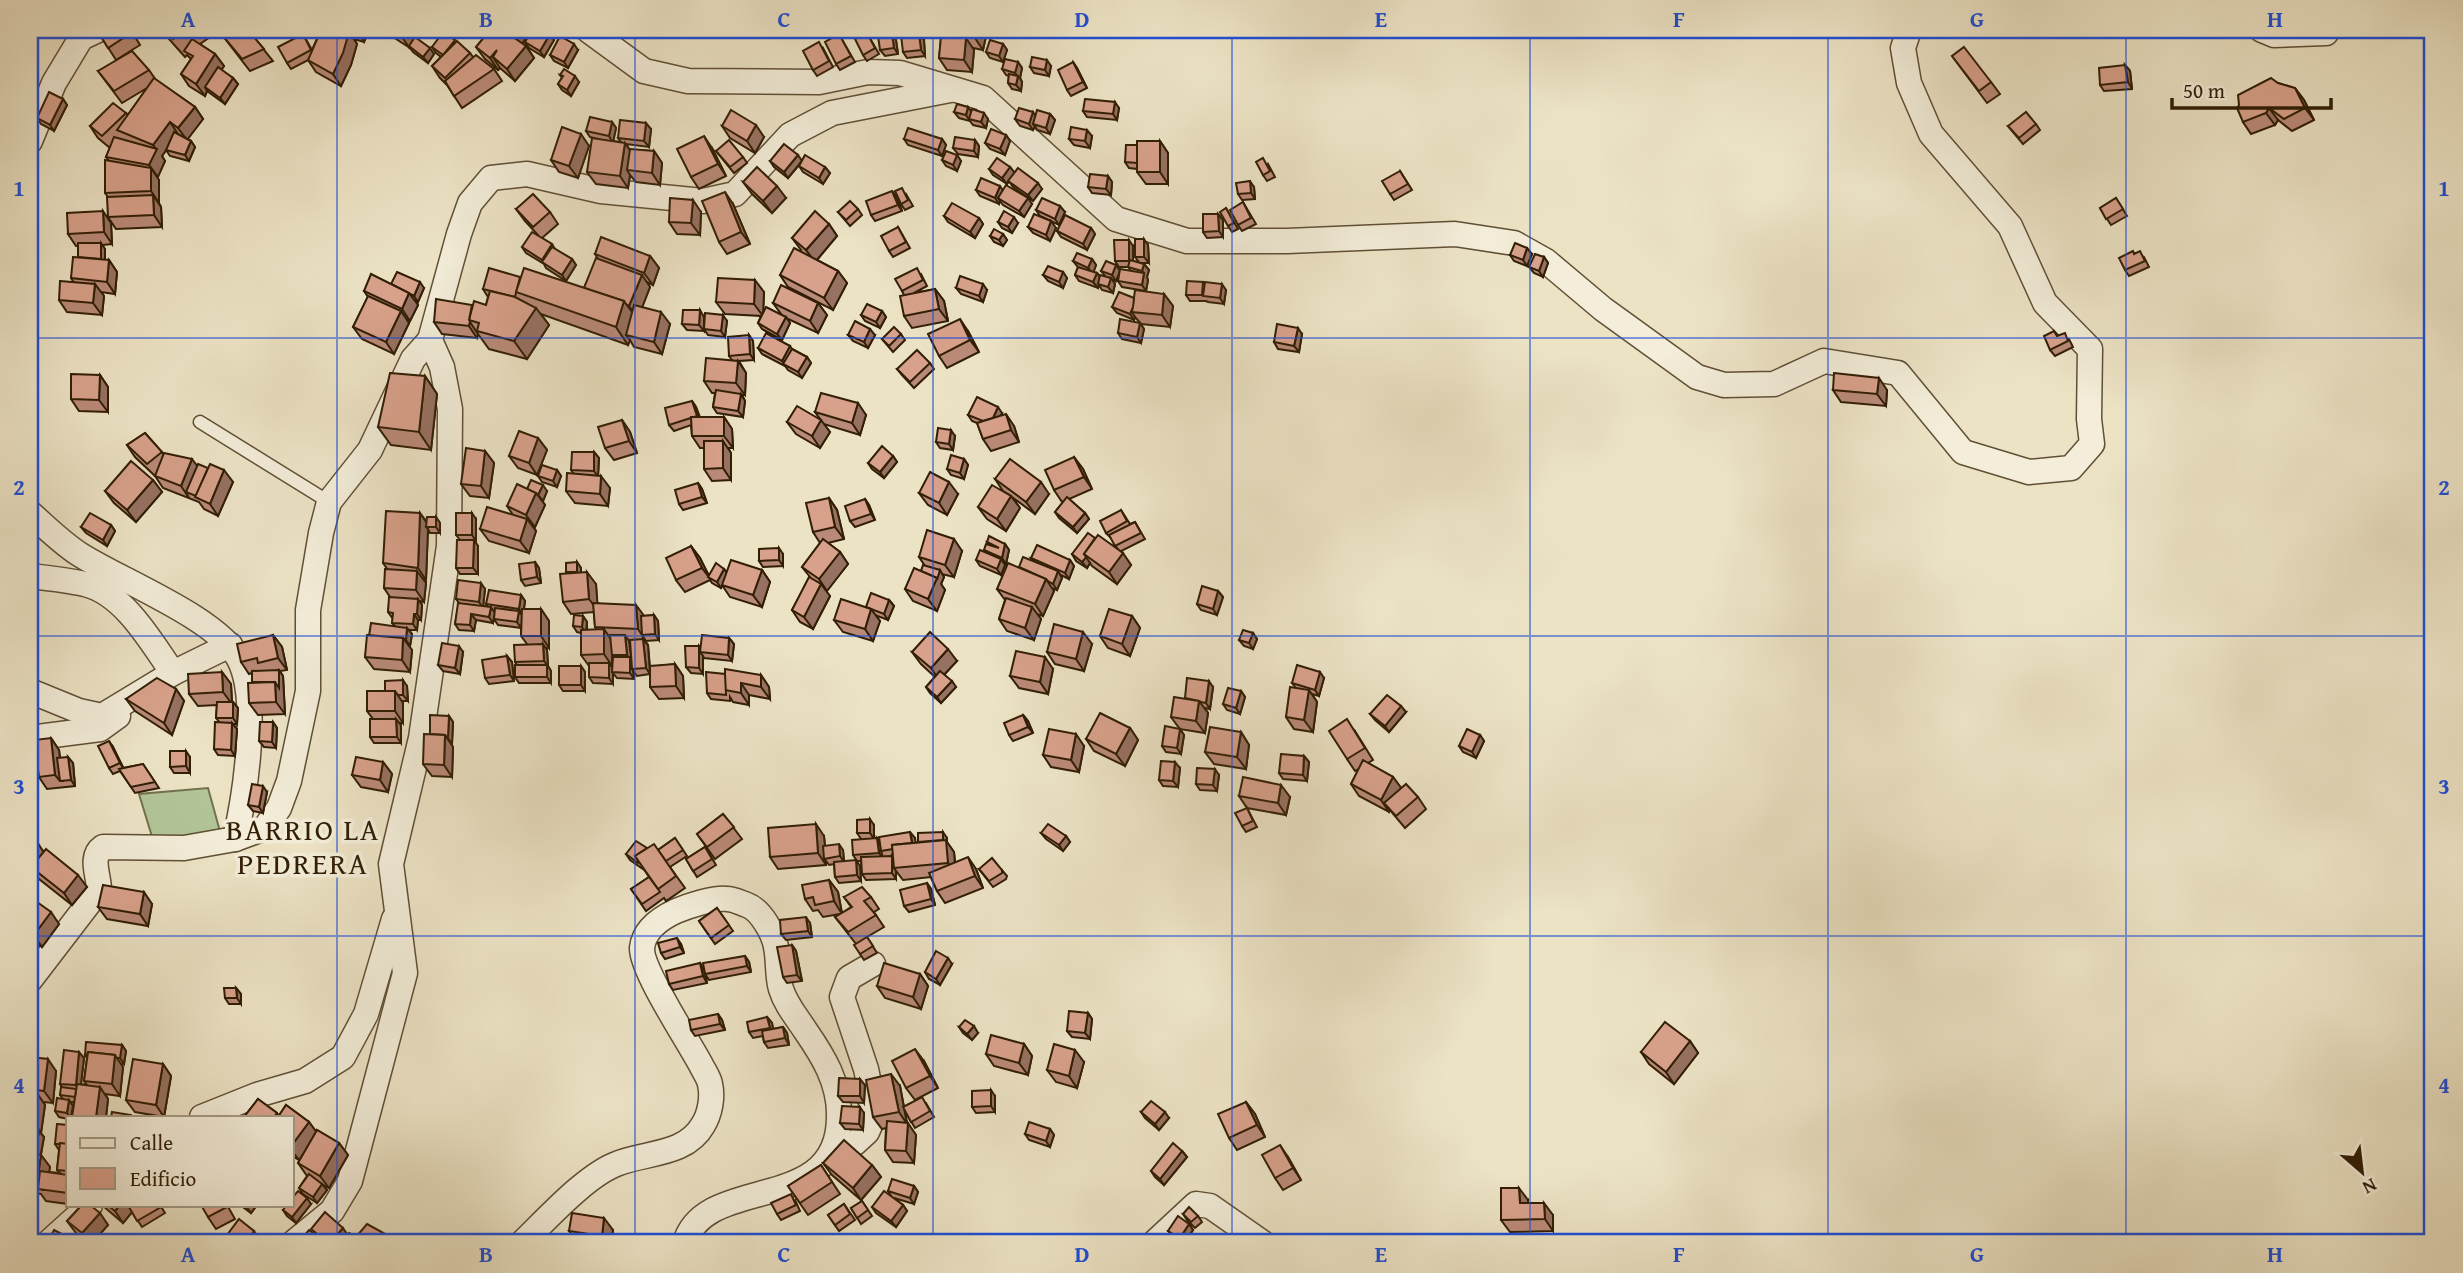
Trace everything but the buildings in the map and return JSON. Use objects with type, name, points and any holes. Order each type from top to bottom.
[{"type":"street","points":[[30,141],[54,83],[81,38],[98,30]]},
{"type":"street","points":[[588,30],[644,71],[688,80],[818,82],[868,72],[900,73],[983,98],[1116,219],[1187,241],[1287,242],[1455,234],[1514,243],[1546,261],[1603,309],[1697,377],[1724,385],[1774,384],[1824,361],[1898,373],[1964,452],[2029,472],[2071,467],[2092,444],[2089,419],[2090,349],[2045,303],[2010,226],[1931,134],[1909,83],[1903,48],[1909,30]]},
{"type":"street","points":[[2262,30],[2274,35],[2326,33]]},
{"type":"street","points":[[30,980],[99,890],[95,858],[103,847],[184,848],[235,839],[265,828],[279,808],[289,781],[308,691],[308,610],[329,502],[370,450],[413,359],[430,340],[470,203],[491,178],[527,174],[601,191],[703,201],[734,194],[790,135],[832,114],[955,89]]},
{"type":"street","points":[[293,1243],[331,1211],[350,1181],[405,973],[391,863],[421,738],[449,546],[450,409],[442,368],[430,340]]},
{"type":"street","points":[[30,513],[79,554],[175,607],[230,645],[240,661],[248,699],[247,776],[235,839]]},
{"type":"street","points":[[30,576],[87,584],[111,598],[122,606],[173,673]]},
{"type":"street","points":[[30,691],[79,711],[102,716],[173,673],[230,645]]},
{"type":"street","points":[[30,738],[100,729],[121,714],[128,702]]},
{"type":"street","points":[[522,1243],[578,1189],[618,1163],[668,1151],[693,1140],[704,1124],[710,1105],[710,1083],[657,985],[642,949],[648,931],[664,916],[686,906],[726,898],[752,906],[764,920],[776,944],[780,986],[786,1003],[828,1063],[839,1116],[833,1150],[824,1163],[807,1177],[787,1187],[737,1201],[703,1216],[687,1236],[685,1243]]},
{"type":"street","points":[[204,1116],[257,1095],[305,1082],[343,1057],[366,1014],[397,912]]},
{"type":"street","points":[[833,1150],[844,1150],[855,1143],[867,1132],[871,1123],[871,1093],[866,1069],[842,997],[849,978],[873,964]]},
{"type":"street","points":[[1154,1243],[1196,1204],[1210,1206],[1263,1243]]},
{"type":"street","points":[[48,1243],[89,1206]]},
{"type":"lane","points":[[200,422],[329,502]]},
{"type":"green space","points":[[208,788],[221,835],[153,840],[139,794]]},
{"type":"district","name":"BARRIO LA PEDRERA","points":[[303,846]]}]
